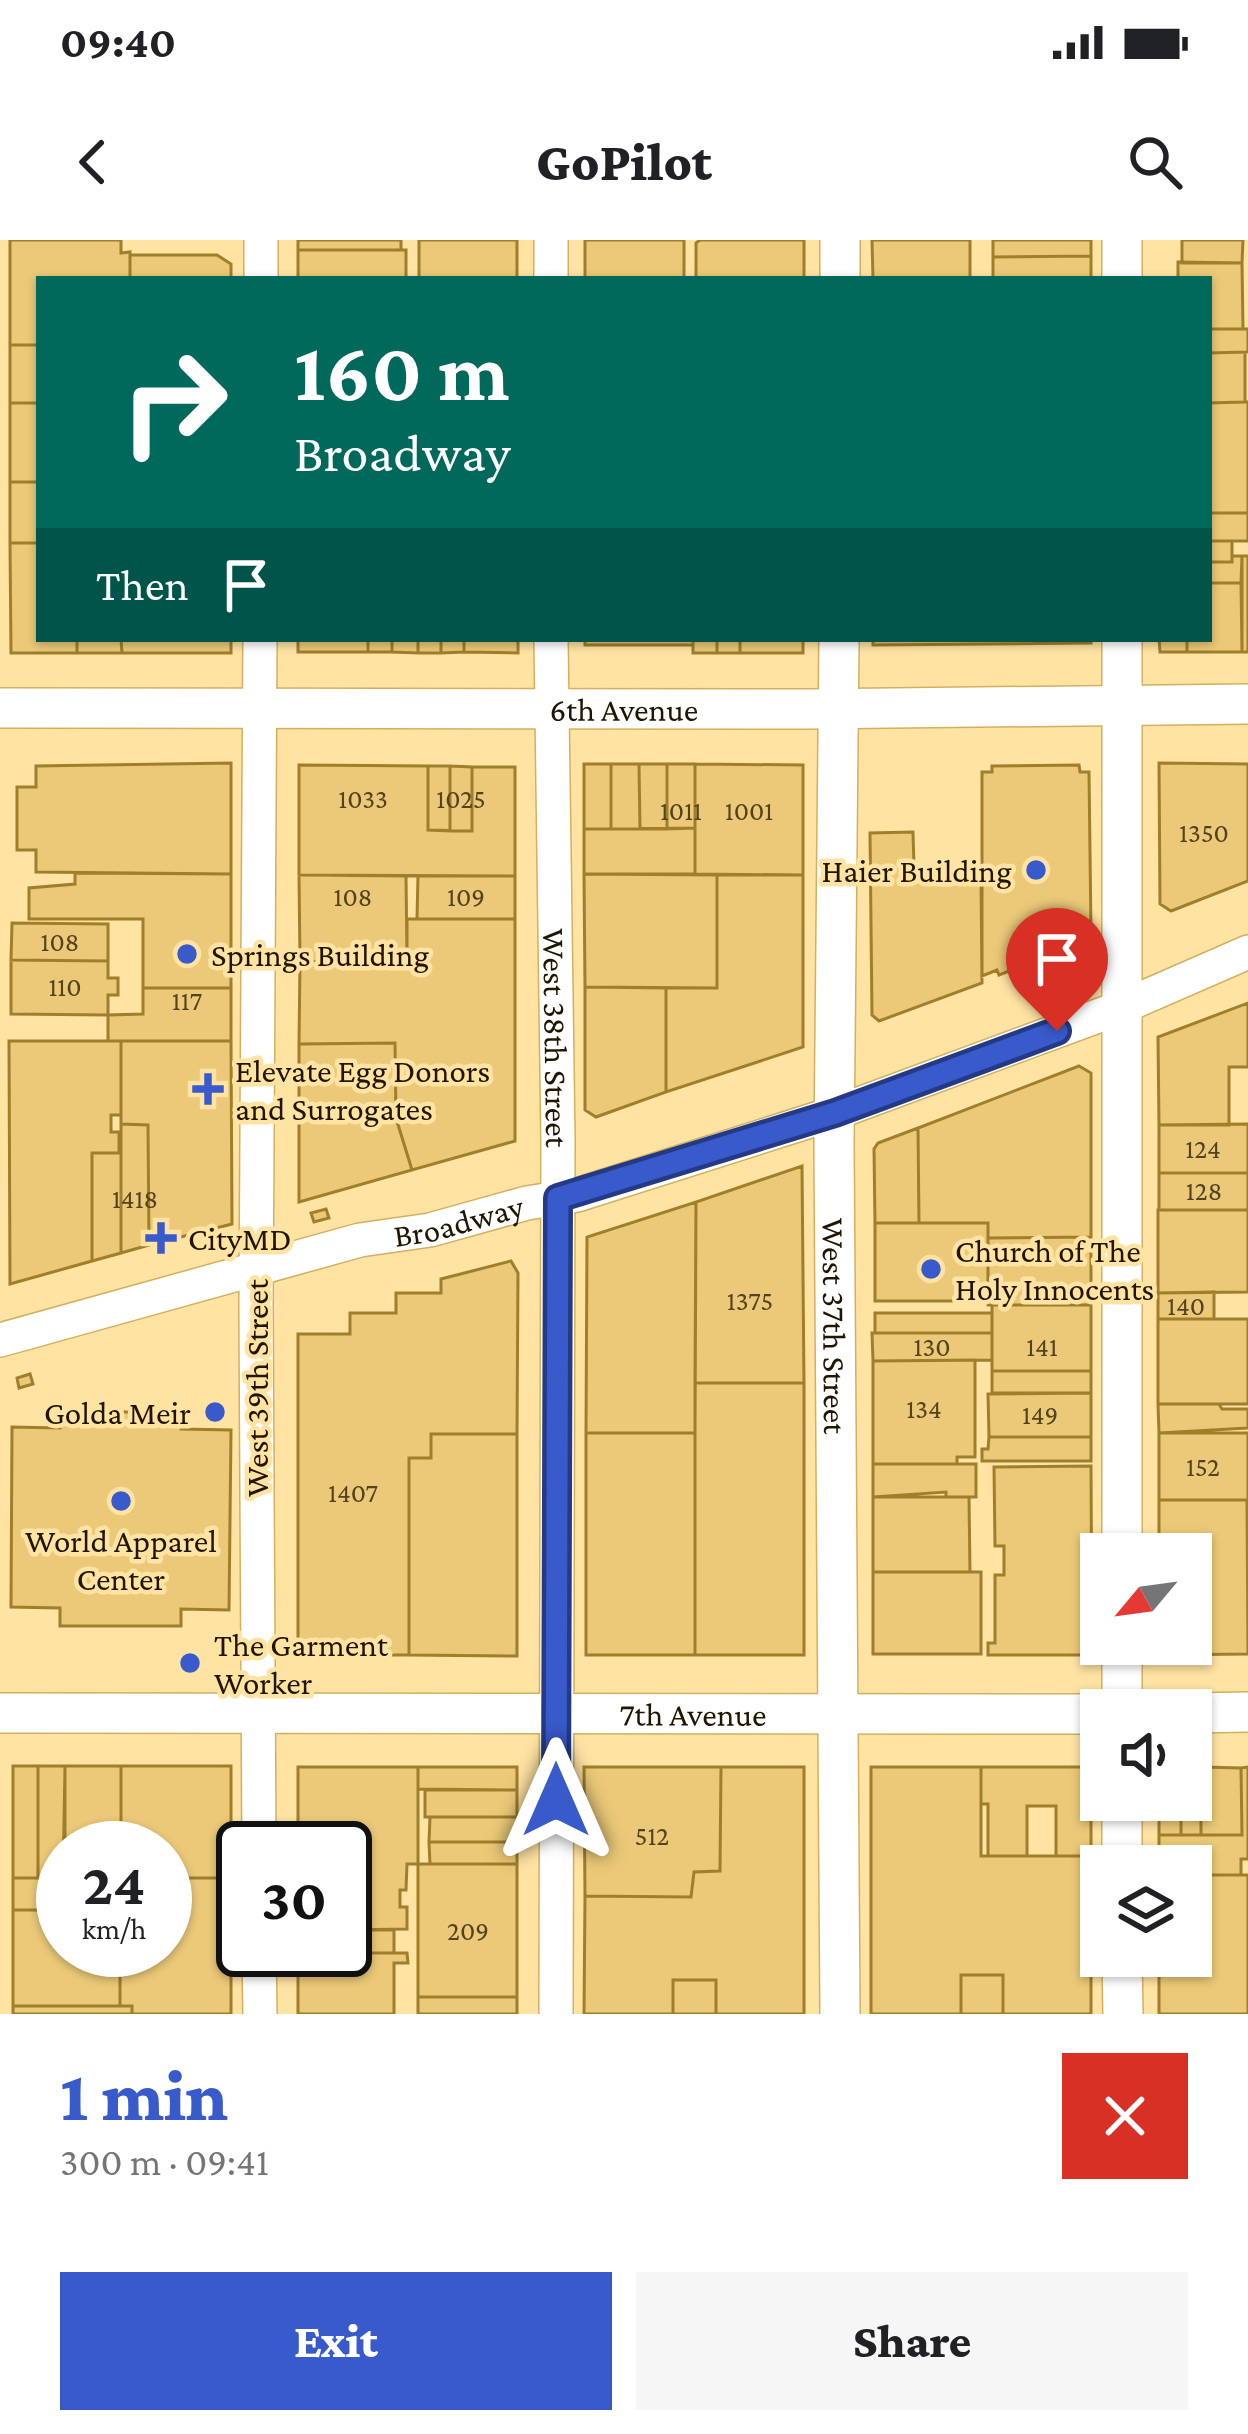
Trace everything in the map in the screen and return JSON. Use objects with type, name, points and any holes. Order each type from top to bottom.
[{"type":"main road","points":[[840,240],[840,276]]},
{"type":"main road","points":[[1122,240],[1122,276]]},
{"type":"main road","name":"West 37th Street","points":[[839,642],[835,1113],[840,2014]]},
{"type":"main road","points":[[1122,642],[1122,1533]]},
{"type":"main road","name":"6th Avenue","points":[[0,708],[838,709],[1248,704]]},
{"type":"main road","points":[[1212,1713],[1248,1712]]},
{"type":"main road","name":"7th Avenue","points":[[0,1713],[1080,1714]]},
{"type":"main road","points":[[1122,1977],[1123,2014]]},
{"type":"street","points":[[261,240],[261,276]]},
{"type":"street","points":[[551,240],[551,276]]},
{"type":"street","name":"West 39th Street","points":[[259,1821],[260,642]]},
{"type":"street","name":"West 38th Street","points":[[551,642],[558,1198],[556,2014]]},
{"type":"street","name":"Broadway","points":[[0,1340],[360,1240],[430,1231],[558,1198],[835,1113],[1122,1007],[1248,952]]},
{"type":"street","points":[[260,1977],[260,2014]]},
{"type":"building","points":[[10,240],[121,240],[121,253],[130,252],[130,276],[36,276],[36,345],[10,345]]},
{"type":"building","points":[[298,240],[401,240],[401,250],[298,250]]},
{"type":"building","points":[[419,240],[517,240],[517,276],[419,276]]},
{"type":"building","points":[[585,240],[684,240],[684,276],[585,276]]},
{"type":"building","points":[[804,240],[804,276],[696,276],[696,243]]},
{"type":"building","points":[[872,240],[970,240],[970,276],[873,276]]},
{"type":"building","points":[[993,240],[1091,240],[1091,256],[993,257]]},
{"type":"building","points":[[1182,240],[1243,240],[1242,263],[1182,263]]},
{"type":"building","points":[[298,250],[406,250],[406,276],[298,276]]},
{"type":"building","points":[[130,255],[217,255],[231,264],[231,276],[130,276]]},
{"type":"building","points":[[1091,256],[1091,276],[993,276],[993,257]]},
{"type":"building","points":[[1178,262],[1242,263],[1243,329],[1212,329],[1212,276],[1178,276]]},
{"type":"building","points":[[1212,329],[1248,329],[1248,352],[1212,353]]},
{"type":"building","points":[[10,345],[36,345],[36,403],[10,403]]},
{"type":"building","points":[[1245,352],[1245,402],[1212,403],[1212,353]]},
{"type":"building","points":[[1248,402],[1248,513],[1212,513],[1212,403]]},
{"type":"building","points":[[10,403],[36,403],[36,482],[10,482]]},
{"type":"building","points":[[10,482],[36,482],[36,543],[10,543]]},
{"type":"building","points":[[1212,513],[1248,513],[1248,541],[1212,541]]},
{"type":"building","points":[[1212,541],[1232,541],[1232,562],[1212,562]]},
{"type":"building","points":[[10,543],[36,543],[36,642],[77,642],[77,653],[11,653]]},
{"type":"building","points":[[1232,556],[1242,556],[1241,583],[1212,583],[1212,562],[1232,562]]},
{"type":"building","points":[[1242,556],[1248,556],[1248,652],[1242,652]]},
{"type":"building","points":[[1212,583],[1241,583],[1242,652],[1187,652],[1187,642],[1212,642]]},
{"type":"building","points":[[77,642],[121,642],[122,653],[77,653]]},
{"type":"building","points":[[121,642],[231,642],[231,653],[122,653]]},
{"type":"building","points":[[298,642],[368,642],[368,652],[298,652]]},
{"type":"building","points":[[368,642],[392,642],[392,652],[368,652]]},
{"type":"building","points":[[392,642],[418,642],[418,653],[392,652]]},
{"type":"building","points":[[418,642],[441,642],[441,653],[418,653]]},
{"type":"building","points":[[441,642],[464,642],[464,652],[441,653]]},
{"type":"building","points":[[464,642],[518,642],[518,653],[464,652]]},
{"type":"building","points":[[585,642],[693,642],[693,645]]},
{"type":"building","points":[[693,642],[717,642],[717,653],[693,653]]},
{"type":"building","points":[[717,642],[740,642],[740,653],[717,653]]},
{"type":"building","points":[[740,642],[803,642],[803,653],[740,653]]},
{"type":"building","points":[[873,642],[1091,642],[1091,643]]},
{"type":"building","points":[[1159,642],[1187,642],[1187,652],[1160,652]]},
{"type":"building","points":[[231,763],[231,874],[36,872],[36,850],[17,850],[17,787],[36,787],[36,766]]},
{"type":"building","points":[[1159,763],[1248,764],[1248,881],[1171,911],[1160,904]]},
{"type":"building","points":[[584,764],[611,764],[611,829],[584,829]]},
{"type":"building","points":[[611,764],[639,764],[640,829],[611,829]]},
{"type":"building","points":[[639,764],[667,764],[667,829],[640,829]]},
{"type":"building","points":[[667,764],[695,764],[695,828],[667,829]]},
{"type":"building","points":[[695,764],[803,765],[803,875],[695,874]]},
{"type":"building","points":[[299,765],[428,766],[428,830],[472,831],[472,767],[515,767],[515,876],[299,875]]},
{"type":"building","name":"Haier Building","points":[[1079,765],[1080,772],[1089,772],[1091,932],[1078,937],[1080,943],[999,975],[997,970],[982,976],[982,772],[992,772],[992,766]]},
{"type":"building","points":[[428,766],[450,766],[450,831],[428,830]]},
{"type":"building","points":[[450,766],[472,767],[472,831],[450,831]]},
{"type":"building","points":[[695,828],[695,874],[584,874],[584,829]]},
{"type":"building","points":[[913,832],[914,867],[925,867],[925,876],[981,879],[982,983],[879,1021],[872,1015],[870,833]]},
{"type":"building","name":"Springs Building","points":[[75,873],[231,874],[231,988],[143,988],[143,919],[29,919],[29,888],[75,884]]},
{"type":"building","points":[[584,874],[717,875],[717,988],[585,987]]},
{"type":"building","points":[[299,875],[406,876],[407,961],[300,962]]},
{"type":"building","points":[[717,875],[803,875],[803,1047],[666,1092],[666,988],[717,988]]},
{"type":"building","points":[[418,876],[515,876],[515,919],[417,919]]},
{"type":"building","points":[[407,919],[515,919],[515,1141],[412,1170],[396,1118],[395,1043],[299,1044],[300,962],[407,961]]},
{"type":"building","points":[[12,923],[108,924],[108,961],[11,960]]},
{"type":"building","points":[[11,960],[108,961],[108,978],[118,978],[118,995],[108,995],[108,1015],[11,1014]]},
{"type":"building","points":[[585,987],[666,988],[666,1092],[596,1117],[585,1110]]},
{"type":"building","points":[[143,988],[231,988],[231,1041],[108,1041],[108,1015],[143,1014]]},
{"type":"building","points":[[1248,1003],[1248,1067],[1229,1067],[1229,1125],[1159,1125],[1158,1037]]},
{"type":"building","points":[[9,1041],[121,1041],[121,1115],[111,1115],[111,1132],[119,1132],[119,1153],[92,1153],[92,1261],[10,1284]]},
{"type":"building","points":[[121,1041],[231,1041],[232,1224],[149,1245],[148,1125],[121,1124]]},
{"type":"building","points":[[395,1043],[396,1118],[412,1170],[299,1202],[299,1044]]},
{"type":"building","points":[[1079,1066],[1091,1073],[1091,1237],[988,1238],[988,1223],[919,1223],[918,1128]]},
{"type":"building","points":[[121,1124],[148,1125],[149,1245],[121,1253]]},
{"type":"building","points":[[1248,1124],[1248,1173],[1159,1173],[1159,1125]]},
{"type":"building","points":[[918,1128],[919,1223],[875,1223],[874,1149],[878,1143]]},
{"type":"building","points":[[92,1153],[121,1153],[121,1253],[92,1261]]},
{"type":"building","points":[[802,1166],[804,1383],[695,1383],[696,1202]]},
{"type":"building","points":[[1159,1173],[1248,1173],[1248,1210],[1159,1210]]},
{"type":"building","points":[[696,1202],[695,1433],[586,1433],[587,1237]]},
{"type":"building","points":[[326,1209],[329,1218],[314,1222],[311,1213]]},
{"type":"building","points":[[1158,1210],[1248,1210],[1248,1292],[1158,1293]]},
{"type":"building","name":"Church of The Holy Innocents","points":[[875,1223],[988,1223],[988,1301],[875,1301]]},
{"type":"building","points":[[1091,1237],[1091,1305],[988,1305],[988,1238]]},
{"type":"building","points":[[511,1261],[518,1273],[517,1434],[431,1434],[431,1458],[409,1458],[409,1655],[298,1655],[298,1334],[350,1334],[350,1313],[396,1313],[396,1293],[441,1293],[441,1279]]},
{"type":"building","points":[[1214,1292],[1214,1319],[1158,1319],[1158,1293]]},
{"type":"building","points":[[992,1305],[1091,1305],[1091,1371],[992,1371]]},
{"type":"building","points":[[875,1313],[992,1313],[992,1333],[875,1333]]},
{"type":"building","points":[[1158,1319],[1248,1319],[1248,1404],[1158,1404]]},
{"type":"building","points":[[872,1333],[992,1333],[992,1360],[873,1361]]},
{"type":"building","points":[[975,1360],[975,1457],[957,1457],[957,1464],[873,1464],[873,1361]]},
{"type":"building","points":[[992,1371],[1091,1371],[1091,1393],[992,1393]]},
{"type":"building","points":[[30,1374],[33,1384],[19,1388],[17,1378]]},
{"type":"building","points":[[695,1383],[804,1383],[804,1655],[695,1655]]},
{"type":"building","points":[[1091,1393],[1091,1437],[989,1437],[988,1394]]},
{"type":"building","points":[[1158,1404],[1248,1409],[1248,1428],[1159,1433]]},
{"type":"building","name":"World Apparel Center","points":[[60,1412],[181,1412],[181,1429],[231,1430],[229,1610],[181,1609],[181,1626],[60,1626],[60,1608],[11,1607],[12,1427],[60,1428]]},
{"type":"building","points":[[586,1433],[695,1433],[695,1655],[586,1655]]},
{"type":"building","points":[[1159,1433],[1248,1433],[1248,1500],[1159,1500]]},
{"type":"building","points":[[431,1434],[517,1434],[517,1656],[409,1655],[409,1458],[431,1458]]},
{"type":"building","points":[[989,1437],[1091,1437],[1091,1461],[982,1461]]},
{"type":"building","points":[[873,1464],[976,1464],[976,1497],[946,1497],[946,1492],[873,1497]]},
{"type":"building","points":[[1091,1466],[1091,1533],[1080,1533],[1080,1655],[988,1655],[988,1643],[995,1643],[995,1575],[1004,1575],[1004,1546],[995,1546],[994,1467]]},
{"type":"building","points":[[873,1497],[969,1497],[970,1572],[873,1572]]},
{"type":"building","points":[[1159,1500],[1247,1500],[1248,1654],[1212,1654],[1212,1533],[1159,1533]]},
{"type":"building","points":[[873,1572],[981,1572],[981,1654],[873,1654]]},
{"type":"building","points":[[13,1766],[38,1766],[36,1878],[13,1878]]},
{"type":"building","points":[[38,1766],[65,1766],[64,1821],[38,1821]]},
{"type":"building","points":[[65,1766],[121,1766],[121,1821],[65,1821]]},
{"type":"building","points":[[121,1766],[231,1766],[231,1821],[216,1821],[216,1878],[192,1878],[192,1821],[121,1821]]},
{"type":"building","points":[[298,1767],[418,1767],[418,1864],[407,1864],[406,1890],[400,1890],[400,1907],[407,1907],[407,1929],[372,1930],[372,1821],[298,1821]]},
{"type":"building","points":[[418,1767],[517,1767],[517,1790],[418,1789]]},
{"type":"building","points":[[584,1767],[721,1767],[720,1871],[694,1872],[691,1897],[585,1896]]},
{"type":"building","points":[[721,1767],[804,1767],[804,2014],[716,2014],[716,1980],[673,1980],[673,2014],[584,2014],[585,1896],[691,1897],[694,1872],[720,1871]]},
{"type":"building","points":[[871,1767],[981,1767],[981,1856],[1080,1856],[1080,1977],[1091,1977],[1091,2014],[1003,2014],[1003,1975],[961,1975],[961,2014],[871,2014]]},
{"type":"building","points":[[981,1767],[1080,1767],[1080,1821],[1091,1821],[1091,1845],[1080,1845],[1080,1856],[1056,1856],[1056,1806],[1027,1806],[1027,1856],[988,1856],[988,1804],[981,1804]]},
{"type":"building","points":[[1212,1767],[1241,1768],[1242,1835],[1201,1835],[1201,1821],[1212,1821]]},
{"type":"building","points":[[1248,1767],[1248,1859],[1241,1859],[1241,1875],[1212,1875],[1212,1845],[1159,1845],[1159,1835],[1242,1835],[1241,1768]]},
{"type":"building","points":[[425,1790],[517,1790],[517,1817],[425,1817]]},
{"type":"building","points":[[430,1817],[517,1817],[517,1842],[429,1842]]},
{"type":"building","points":[[1159,1821],[1181,1821],[1181,1835],[1159,1835]]},
{"type":"building","points":[[1181,1821],[1201,1821],[1201,1835],[1181,1835]]},
{"type":"building","points":[[429,1842],[517,1842],[517,1864],[430,1864]]},
{"type":"building","points":[[418,1864],[517,1864],[517,1997],[418,1997]]},
{"type":"building","points":[[1212,1875],[1248,1875],[1248,2014],[1159,2014],[1159,1977],[1212,1977]]},
{"type":"building","points":[[13,1878],[36,1878],[36,1910],[13,1910]]},
{"type":"building","points":[[192,1878],[216,1878],[216,1977],[231,1977],[231,2014],[132,2014],[132,2006],[120,2006],[120,1977],[192,1977]]},
{"type":"building","points":[[13,1910],[36,1910],[36,1977],[120,1977],[120,2006],[13,2006]]},
{"type":"building","points":[[372,1930],[394,1930],[394,1953],[372,1953]]},
{"type":"building","points":[[372,1953],[407,1953],[408,1963],[394,1963],[394,2014],[298,2014],[298,1977],[372,1977]]},
{"type":"building","points":[[961,1975],[1003,1975],[1003,2014],[961,2014]]},
{"type":"building","points":[[673,1980],[716,1980],[716,2014],[673,2014]]},
{"type":"building","points":[[418,1997],[517,1997],[517,2014],[418,2014]]},
{"type":"building","points":[[13,2006],[132,2006],[132,2014],[13,2014]]},
{"type":"place","name":"Haier Building","points":[[1036,870]]},
{"type":"place","name":"Springs Building","points":[[187,954]]},
{"type":"place","name":"Elevate Egg Donors and Surrogates","points":[[208,1089]]},
{"type":"place","name":"CityMD","points":[[161,1238]]},
{"type":"place","name":"Church of The Holy Innocents","points":[[931,1269]]},
{"type":"place","name":"Golda Meir","points":[[215,1412]]},
{"type":"place","name":"World Apparel Center","points":[[121,1501]]},
{"type":"place","name":"The Garment Worker","points":[[190,1663]]},
{"type":"route","points":[[556,1800],[558,1198],[835,1113],[1057,1031]]}]
